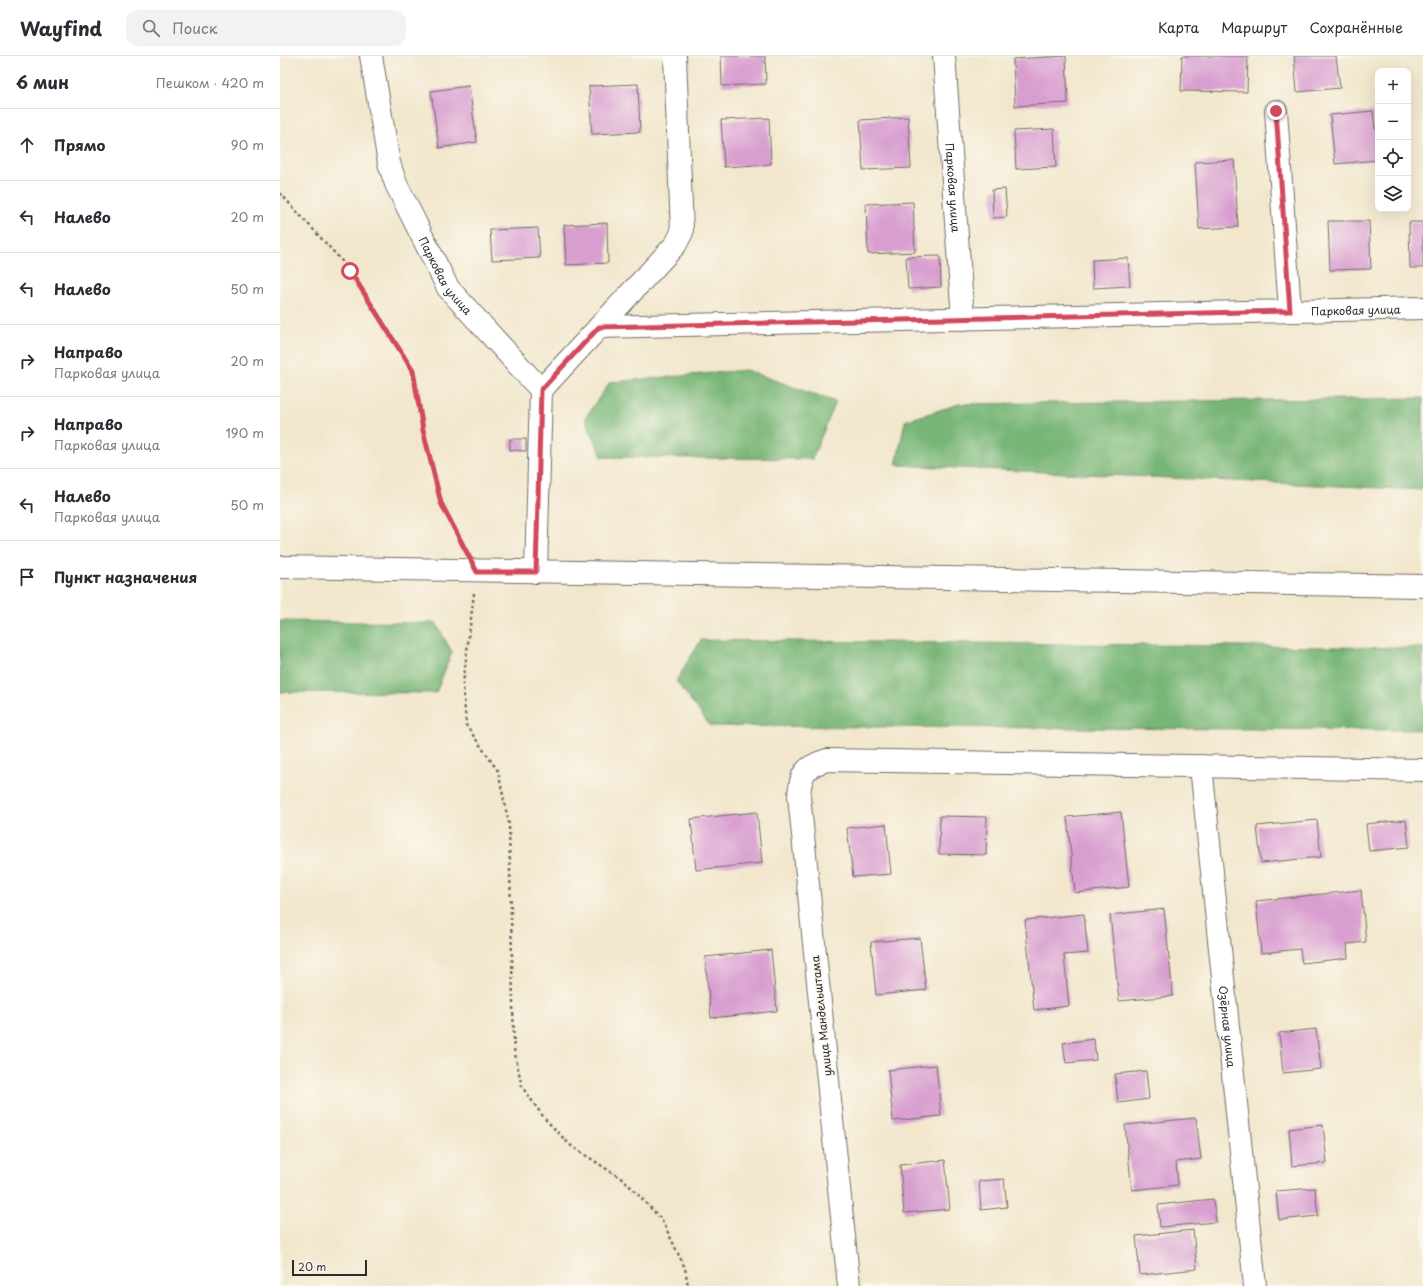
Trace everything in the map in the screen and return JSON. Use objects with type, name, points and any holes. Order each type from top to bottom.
[{"type":"street","name":"Парковая улица","points":[[371,56],[389,163],[396,184],[448,288],[541,390]]},
{"type":"street","points":[[536,572],[541,390],[676,244],[682,232],[675,56]]},
{"type":"street","name":"Парковая улица","points":[[944,56],[963,319]]},
{"type":"street","points":[[1276,111],[1290,311]]},
{"type":"street","name":"Парковая улица","points":[[599,327],[1423,308]]},
{"type":"street","points":[[280,567],[477,572],[1423,586]]},
{"type":"street","name":"улица Мандельштама","points":[[849,1286],[799,796],[800,781],[806,770],[817,763],[827,760],[1201,766]]},
{"type":"street","points":[[1201,766],[1423,770]]},
{"type":"street","name":"Озёрная улица","points":[[1201,766],[1255,1286]]},
{"type":"path","points":[[280,193],[350,271],[413,371],[423,430],[441,503],[477,572],[463,690],[466,724],[498,771],[510,825],[514,1049],[522,1087],[544,1119],[570,1145],[625,1181],[662,1220],[686,1268],[688,1286]]},
{"type":"green space","points":[[746,370],[836,402],[812,459],[602,457],[585,418],[610,382]]},
{"type":"green space","points":[[1423,398],[1423,490],[896,465],[905,421],[959,404]]},
{"type":"green space","points":[[280,621],[436,623],[452,652],[436,693],[280,692]]},
{"type":"green space","points":[[701,640],[1423,648],[1423,730],[710,726],[676,681]]},
{"type":"building","points":[[721,56],[765,56],[766,84],[722,86]]},
{"type":"building","points":[[1066,56],[1068,103],[1015,106],[1013,59]]},
{"type":"building","points":[[1182,56],[1248,56],[1247,92],[1181,91]]},
{"type":"building","points":[[1294,56],[1336,56],[1340,88],[1297,92]]},
{"type":"building","points":[[638,84],[640,132],[592,134],[589,86]]},
{"type":"building","points":[[469,86],[477,142],[439,148],[431,91]]},
{"type":"building","points":[[1373,111],[1375,129],[1375,160],[1335,164],[1330,115]]},
{"type":"building","points":[[908,117],[911,168],[863,170],[860,120]]},
{"type":"building","points":[[769,118],[771,164],[724,167],[721,120]]},
{"type":"building","points":[[1054,129],[1056,167],[1016,169],[1014,131]]},
{"type":"building","points":[[1234,160],[1238,227],[1199,229],[1195,162]]},
{"type":"building","points":[[1005,189],[1007,217],[993,218],[992,190]]},
{"type":"building","points":[[913,202],[915,252],[868,254],[866,204]]},
{"type":"building","points":[[1328,221],[1369,221],[1371,269],[1330,270]]},
{"type":"building","points":[[1409,222],[1423,222],[1423,268],[1410,268]]},
{"type":"building","points":[[607,223],[608,263],[566,265],[564,225]]},
{"type":"building","points":[[538,228],[540,258],[492,260],[490,230]]},
{"type":"building","points":[[940,256],[941,287],[908,289],[906,257]]},
{"type":"building","points":[[1128,258],[1130,286],[1093,288],[1092,260]]},
{"type":"building","points":[[510,439],[526,439],[526,451],[510,450]]},
{"type":"building","points":[[757,812],[762,863],[696,870],[691,819]]},
{"type":"building","points":[[1121,812],[1129,887],[1075,893],[1067,817]]},
{"type":"building","points":[[940,816],[987,817],[986,855],[939,854]]},
{"type":"building","points":[[1317,820],[1321,857],[1261,863],[1257,826]]},
{"type":"building","points":[[1406,820],[1409,847],[1369,851],[1366,824]]},
{"type":"building","points":[[886,824],[891,874],[853,877],[847,828]]},
{"type":"building","points":[[1361,890],[1366,942],[1347,944],[1348,958],[1302,963],[1300,949],[1261,953],[1256,901]]},
{"type":"building","points":[[1164,909],[1173,996],[1119,1001],[1110,915]]},
{"type":"building","points":[[1084,914],[1088,953],[1064,955],[1069,1006],[1034,1010],[1025,920]]},
{"type":"building","points":[[920,938],[926,990],[876,995],[871,942]]},
{"type":"building","points":[[771,950],[777,1011],[711,1018],[705,957]]},
{"type":"building","points":[[1316,1029],[1321,1069],[1283,1073],[1279,1033]]},
{"type":"building","points":[[1094,1039],[1096,1060],[1066,1063],[1063,1043]]},
{"type":"building","points":[[936,1065],[941,1116],[893,1121],[888,1070]]},
{"type":"building","points":[[1146,1071],[1149,1099],[1118,1103],[1115,1074]]},
{"type":"building","points":[[1196,1118],[1201,1159],[1176,1162],[1178,1185],[1132,1190],[1125,1125]]},
{"type":"building","points":[[1323,1125],[1327,1163],[1292,1166],[1289,1129]]},
{"type":"building","points":[[945,1160],[950,1209],[904,1213],[900,1165]]},
{"type":"building","points":[[1004,1179],[1007,1207],[981,1210],[979,1181]]},
{"type":"building","points":[[1315,1188],[1318,1216],[1279,1220],[1276,1191]]},
{"type":"building","points":[[1213,1199],[1216,1222],[1160,1227],[1158,1205]]},
{"type":"building","points":[[1193,1230],[1197,1269],[1140,1275],[1136,1236]]},
{"type":"route","points":[[350,271],[413,371],[423,430],[441,503],[477,572],[536,572],[541,390],[599,327],[1290,311],[1276,111]]}]
